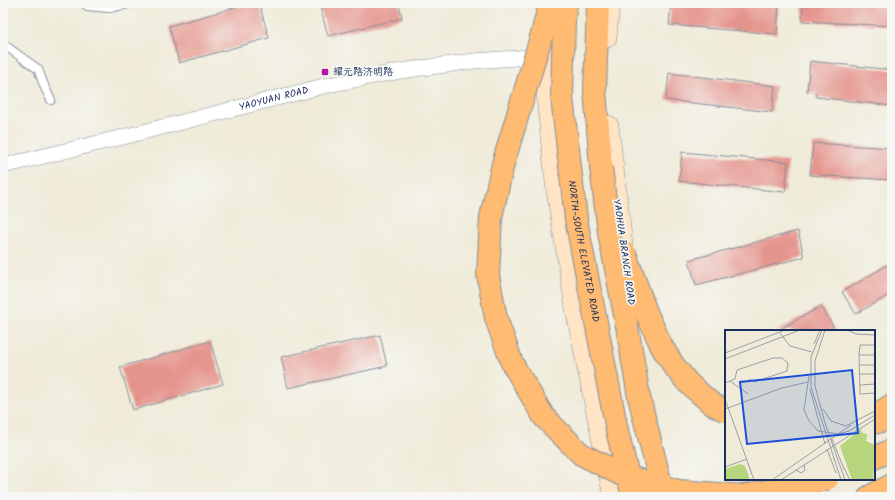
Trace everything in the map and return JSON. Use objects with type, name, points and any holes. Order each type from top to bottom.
[{"type":"main road","points":[[550,3],[503,164],[491,218],[488,275],[496,318],[512,363],[544,417],[581,454],[622,475],[679,491],[744,496],[823,480]]},
{"type":"main road","name":"NORTH-SOUTH ELEVATED ROAD","points":[[566,3],[564,20],[562,97],[576,219],[616,430],[633,497]]},
{"type":"main road","points":[[598,3],[595,90],[601,167],[609,233],[639,398],[664,497]]},
{"type":"main road","points":[[601,167],[628,265],[647,314],[662,346],[674,366],[688,383],[712,404],[725,410]]},
{"type":"main road","points":[[875,415],[892,405]]},
{"type":"main road","points":[[875,423],[892,418]]},
{"type":"main road","points":[[875,458],[892,450]]},
{"type":"main road","points":[[734,497],[764,480]]},
{"type":"main road","points":[[869,497],[892,485]]},
{"type":"street","points":[[556,3],[549,55],[548,96],[557,191],[577,314],[614,497]]},
{"type":"street","name":"YAOHUA BRANCH ROAD","points":[[609,3],[604,54],[606,110],[620,233],[630,298],[646,381],[674,497]]},
{"type":"street","name":"YAOYUAN ROAD","points":[[3,166],[328,85],[408,70],[474,61],[549,55]]},
{"type":"lane","points":[[84,3],[87,6],[108,8],[132,3]]},
{"type":"lane","points":[[3,44],[38,69],[51,100]]},
{"type":"building","points":[[251,3],[259,3],[269,38],[179,63],[169,26]]},
{"type":"building","points":[[319,3],[399,3],[402,18],[328,36]]},
{"type":"building","points":[[671,3],[779,3],[777,34],[669,25]]},
{"type":"building","points":[[803,3],[892,3],[892,26],[802,21]]},
{"type":"building","points":[[810,61],[892,70],[892,106],[816,97],[816,93],[807,92]]},
{"type":"building","points":[[669,73],[775,86],[772,112],[666,100]]},
{"type":"building","points":[[813,143],[892,148],[892,180],[810,175]]},
{"type":"building","points":[[682,152],[788,162],[785,192],[679,181]]},
{"type":"building","points":[[798,231],[804,257],[696,285],[689,260]]},
{"type":"building","points":[[892,262],[892,293],[856,314],[842,292]]},
{"type":"building","points":[[821,306],[835,330],[779,330]]},
{"type":"building","points":[[380,335],[387,366],[288,388],[281,357]]},
{"type":"building","points":[[210,341],[223,384],[133,410],[120,367]]},
{"type":"place","name":"耀元路济明路","points":[[325,72]]}]
